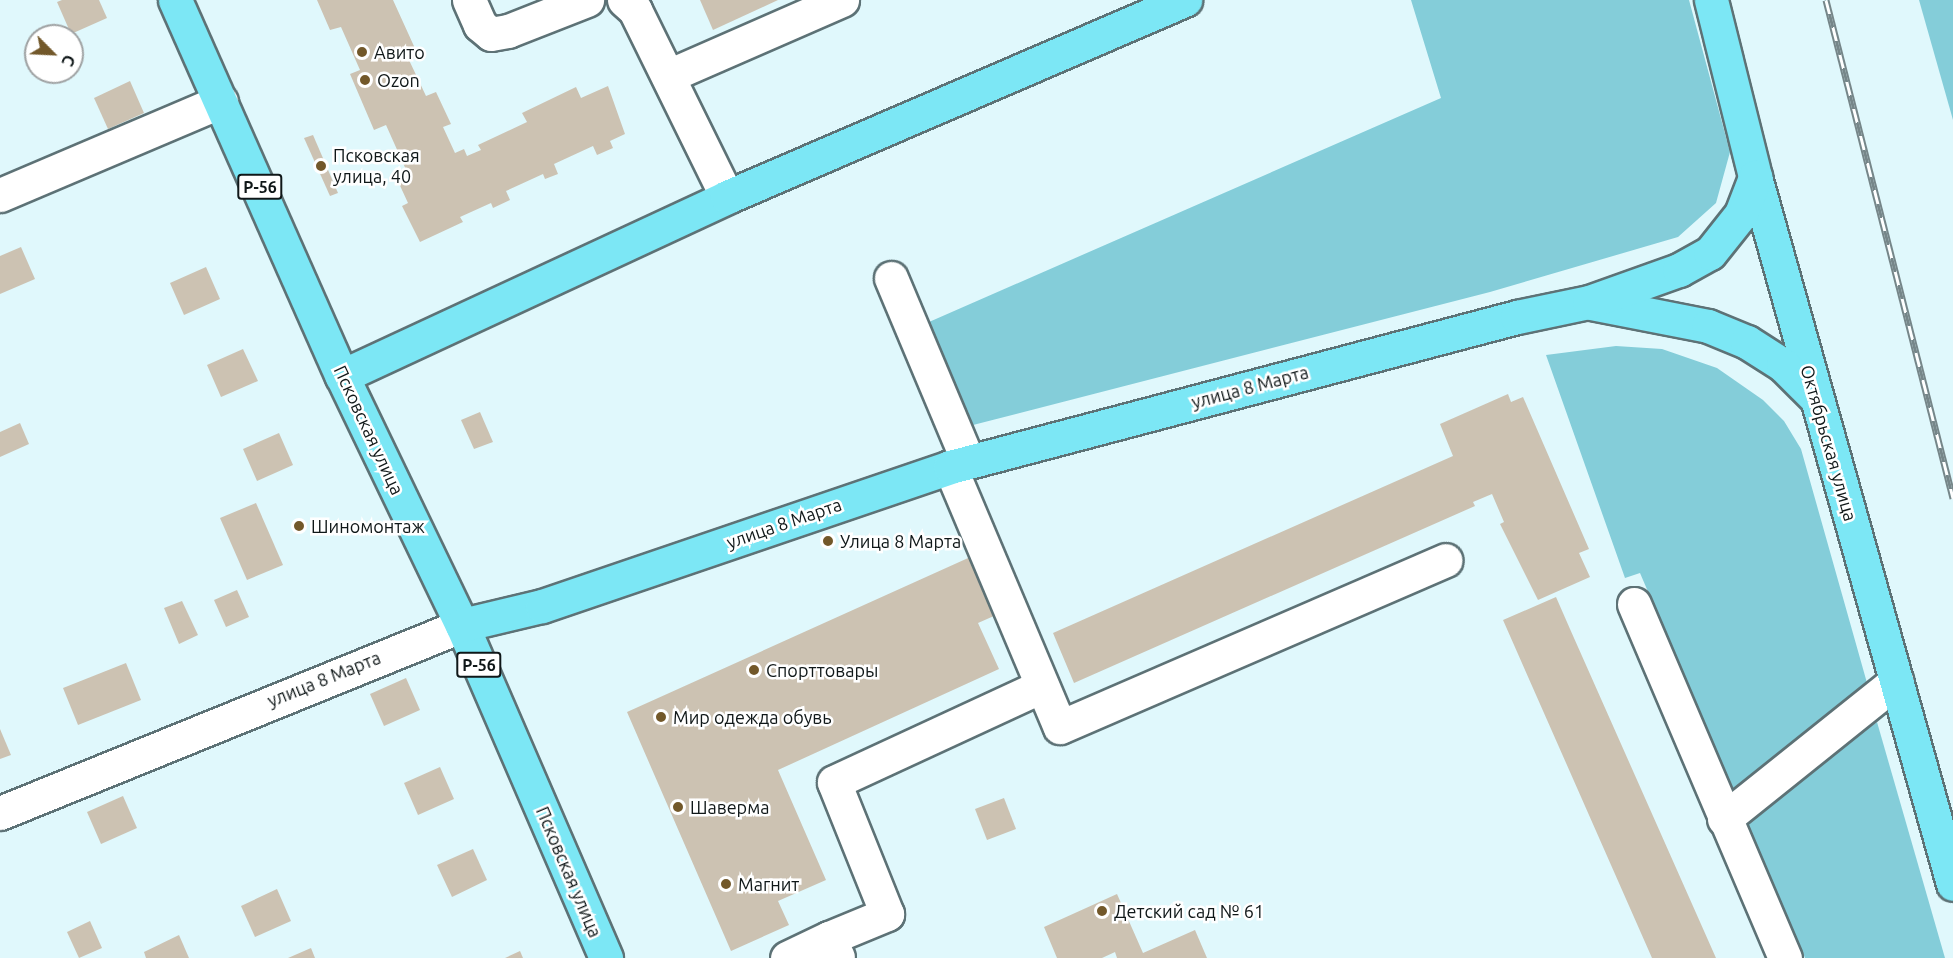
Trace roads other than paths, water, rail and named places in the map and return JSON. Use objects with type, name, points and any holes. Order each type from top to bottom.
[{"type":"main road","name":"Псковская улица","points":[[175,0],[342,376],[462,625],[606,958]]},
{"type":"main road","points":[[342,376],[727,197],[1185,0]]},
{"type":"main road","name":"Октябрьская улица","points":[[1711,0],[1755,177],[1815,397],[1953,884]]},
{"type":"main road","name":"улица 8 Марта","points":[[462,625],[542,606],[959,464],[1517,317],[1589,302],[1679,270],[1710,253],[1741,214],[1755,177]]},
{"type":"main road","points":[[1589,302],[1708,326],[1747,342],[1783,365],[1815,397]]},
{"type":"street","points":[[469,0],[480,25],[491,34],[508,32],[586,0]]},
{"type":"street","points":[[624,0],[635,10],[727,197]]},
{"type":"street","points":[[668,76],[842,0]]},
{"type":"street","points":[[0,195],[221,101]]},
{"type":"street","points":[[891,278],[1042,686],[1060,728],[1445,560]]},
{"type":"street","points":[[1634,604],[1785,958]]},
{"type":"street","name":"улица 8 Марта","points":[[0,813],[462,625]]},
{"type":"street","points":[[1724,819],[1896,681]]},
{"type":"street","points":[[787,958],[834,948],[887,914],[834,782],[1042,686]]},
{"type":"railway","points":[[1826,0],[1953,498]]},
{"type":"place","name":"Авито","points":[[362,52]]},
{"type":"place","name":"Ozon","points":[[365,80]]},
{"type":"place","name":"Псковская улица, 40","points":[[321,166]]},
{"type":"place","name":"Шиномонтаж","points":[[299,526]]},
{"type":"place","name":"Улица 8 Марта","points":[[828,541]]},
{"type":"place","name":"Спорттовары","points":[[754,670]]},
{"type":"place","name":"Мир одежда обувь","points":[[661,717]]},
{"type":"place","name":"Шаверма","points":[[678,807]]},
{"type":"place","name":"Магнит","points":[[726,884]]},
{"type":"place","name":"Детский сад № 61","points":[[1102,911]]}]
